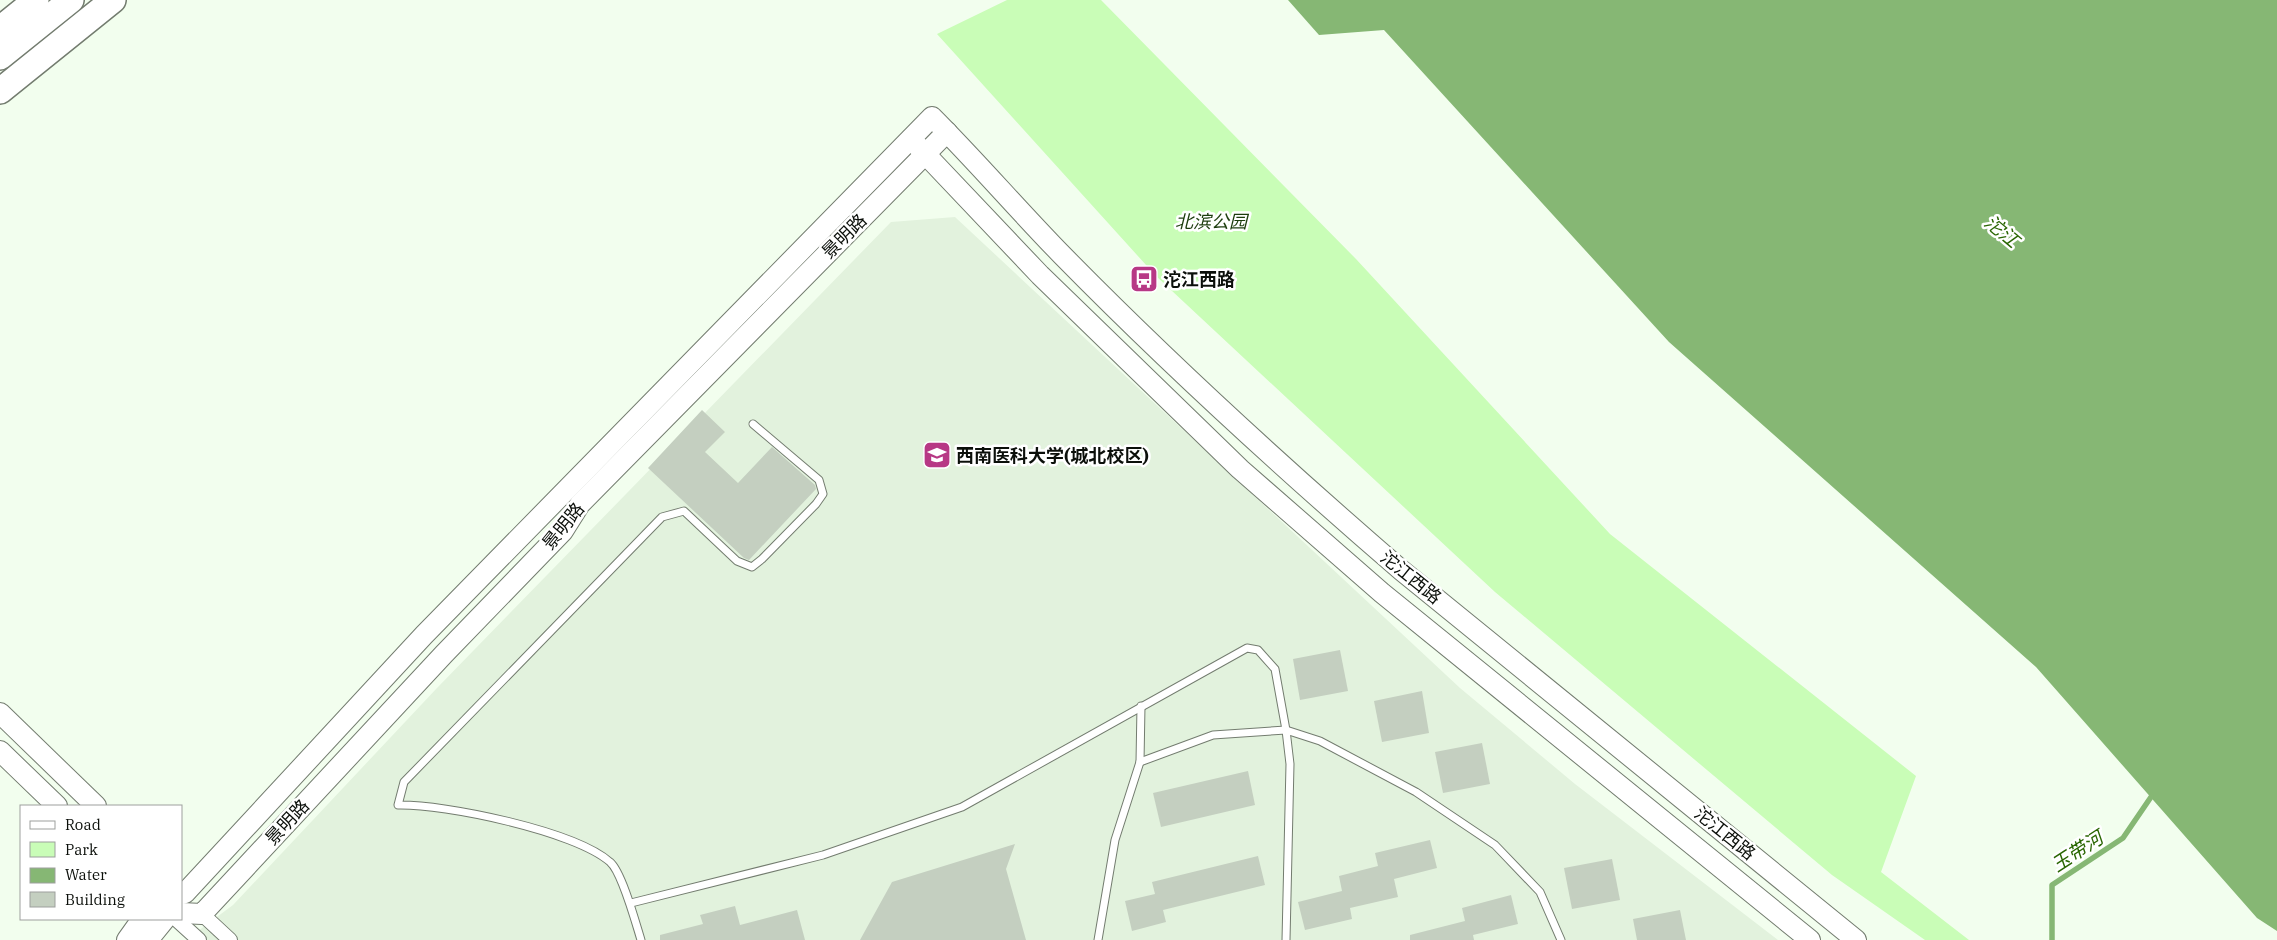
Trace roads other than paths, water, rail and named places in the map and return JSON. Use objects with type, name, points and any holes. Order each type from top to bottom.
[{"type":"highway","points":[[0,29],[36,0]]},
{"type":"highway","points":[[0,57],[71,0]]},
{"type":"highway","points":[[0,91],[113,0]]},
{"type":"street","name":"沱江西路","points":[[932,118],[1063,255],[1176,366],[1341,518],[1401,570],[1856,940]]},
{"type":"street","name":"景明路","points":[[182,892],[424,635],[932,118]]},
{"type":"street","name":"景明路","points":[[202,914],[444,654],[563,531],[580,504],[947,132]]},
{"type":"street","name":"沱江西路","points":[[911,139],[1040,275],[1240,470],[1382,593],[1810,940]]},
{"type":"street","points":[[0,713],[95,805]]},
{"type":"street","points":[[0,751],[56,805]]},
{"type":"street","points":[[182,892],[230,940]]},
{"type":"street","points":[[182,913],[202,914]]},
{"type":"street","points":[[127,940],[141,920]]},
{"type":"street","points":[[148,940],[164,920]]},
{"type":"street","points":[[177,920],[199,940]]},
{"type":"lane","points":[[641,940],[631,903],[612,862],[573,841],[491,816],[398,805],[404,782],[662,517],[684,511],[737,561],[752,567],[816,504],[823,494],[819,480],[753,424]]},
{"type":"lane","points":[[631,903],[823,855],[962,807],[1247,648],[1258,650],[1275,669],[1286,730],[1290,764],[1286,940]]},
{"type":"lane","points":[[1098,940],[1114,840],[1140,762],[1141,706]]},
{"type":"lane","points":[[1140,762],[1213,735],[1286,730],[1320,741],[1416,792],[1495,844],[1540,892],[1561,940]]},
{"type":"water","name":"沱江","points":[[1288,0],[2277,0],[2277,931],[2257,918],[2036,667],[1669,342],[1384,30],[1319,35]]},
{"type":"waterway","name":"玉带河","points":[[2052,940],[2052,885],[2123,838],[2151,797]]},
{"type":"place","name":"沱江西路","points":[[1144,279]]},
{"type":"place","name":"西南医科大学(城北校区)","points":[[937,455]]},
{"type":"park label","name":"北滨公园","points":[[1211,221]]}]
